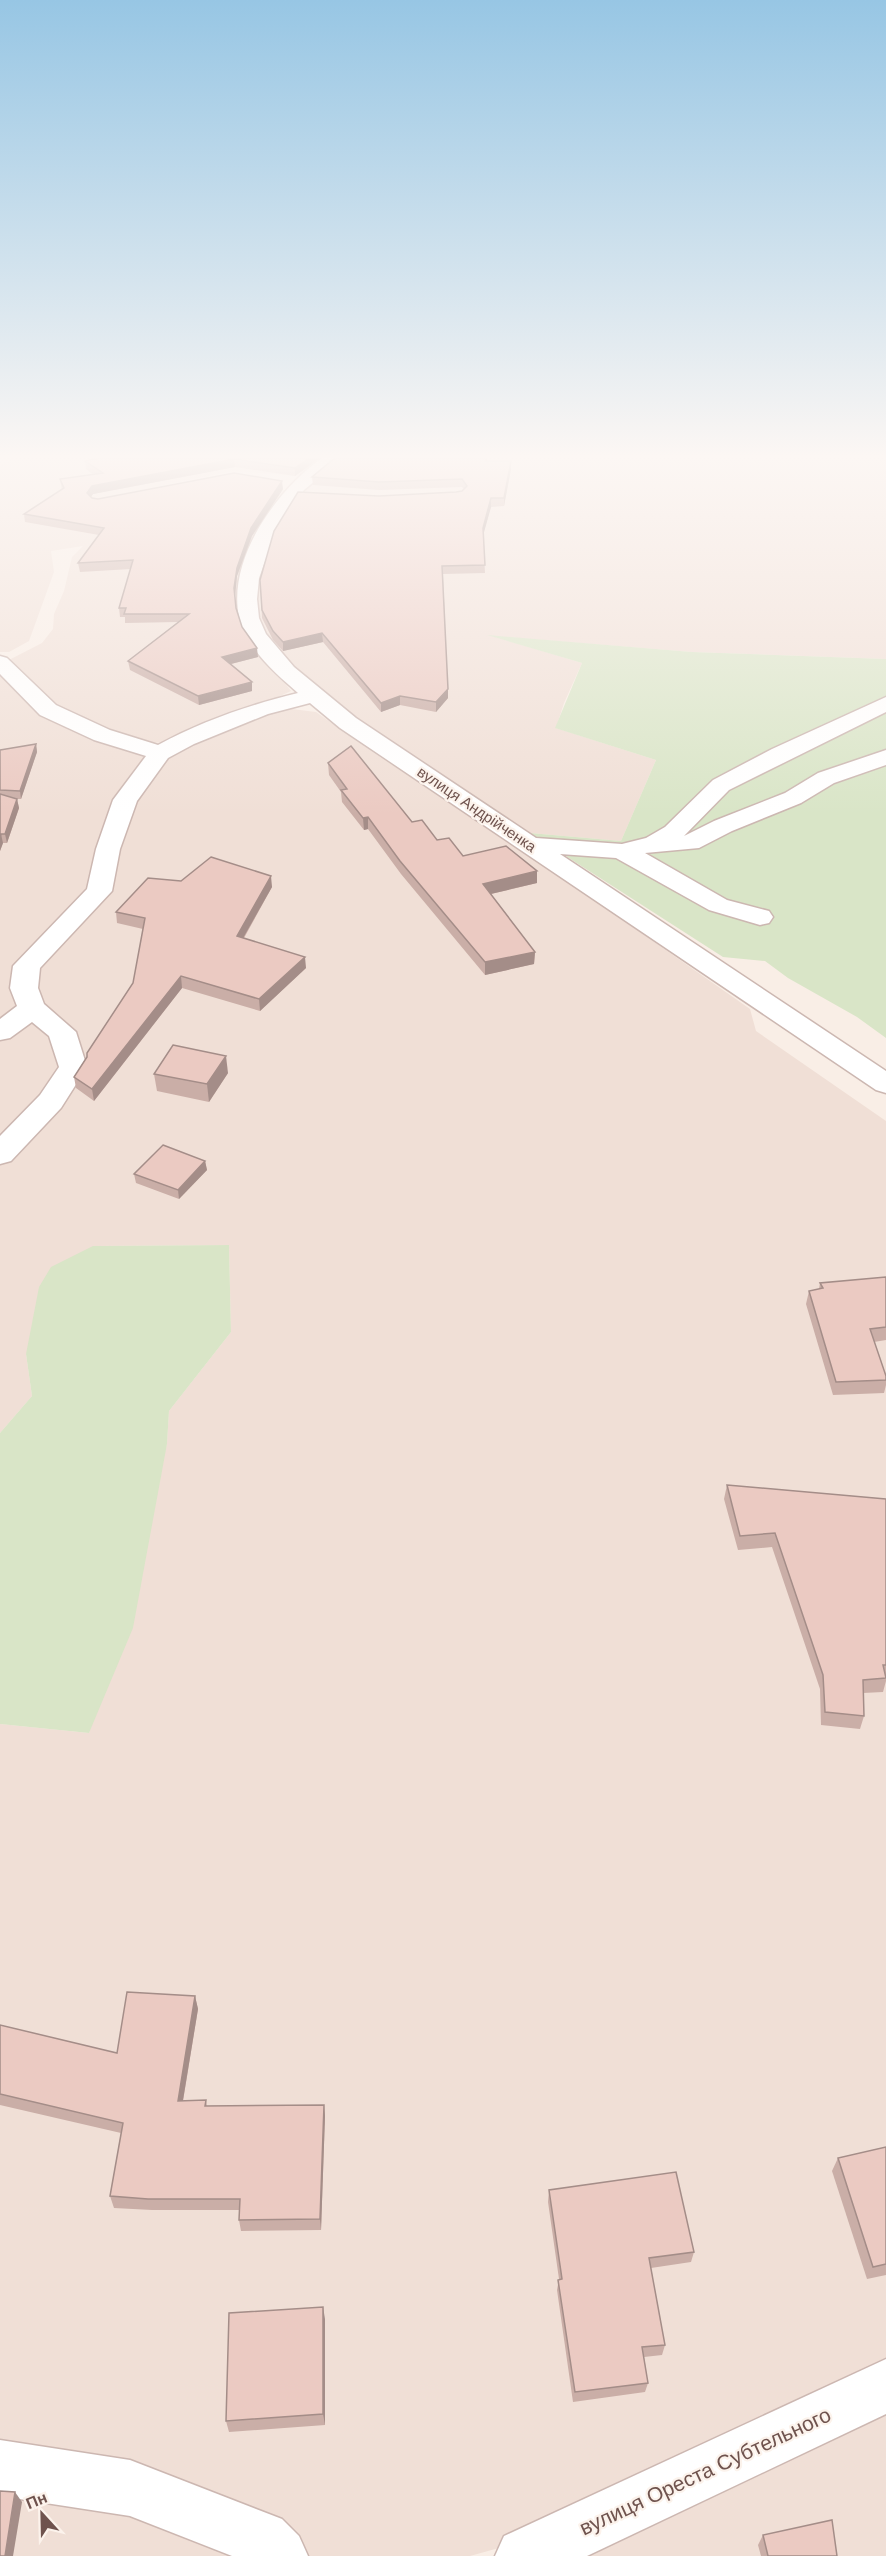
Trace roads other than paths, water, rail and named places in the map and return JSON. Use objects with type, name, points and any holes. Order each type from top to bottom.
[{"type":"street","name":"вулиця Андрійченка","points":[[251,577],[246,602],[255,633],[278,663],[348,723],[886,1084]]},
{"type":"street","points":[[0,662],[48,710],[102,735],[160,753]]},
{"type":"street","points":[[0,1154],[51,1101],[73,1067],[63,1032],[32,1008],[24,988],[27,966],[99,891],[108,849],[125,801],[160,753],[186,739],[260,710],[314,695]]},
{"type":"street","points":[[654,844],[674,832],[721,785],[780,754],[886,704]]},
{"type":"street","points":[[531,845],[622,851],[654,844],[690,843],[723,826],[759,814],[793,798],[826,778],[886,757]]},
{"type":"street","points":[[622,851],[718,905],[760,917]]},
{"type":"street","points":[[0,1032],[32,1008]]},
{"type":"street","name":"вулиця Ореста Субтельного","points":[[524,2556],[886,2386]]},
{"type":"street","points":[[0,2468],[130,2488],[262,2539],[279,2556]]}]
